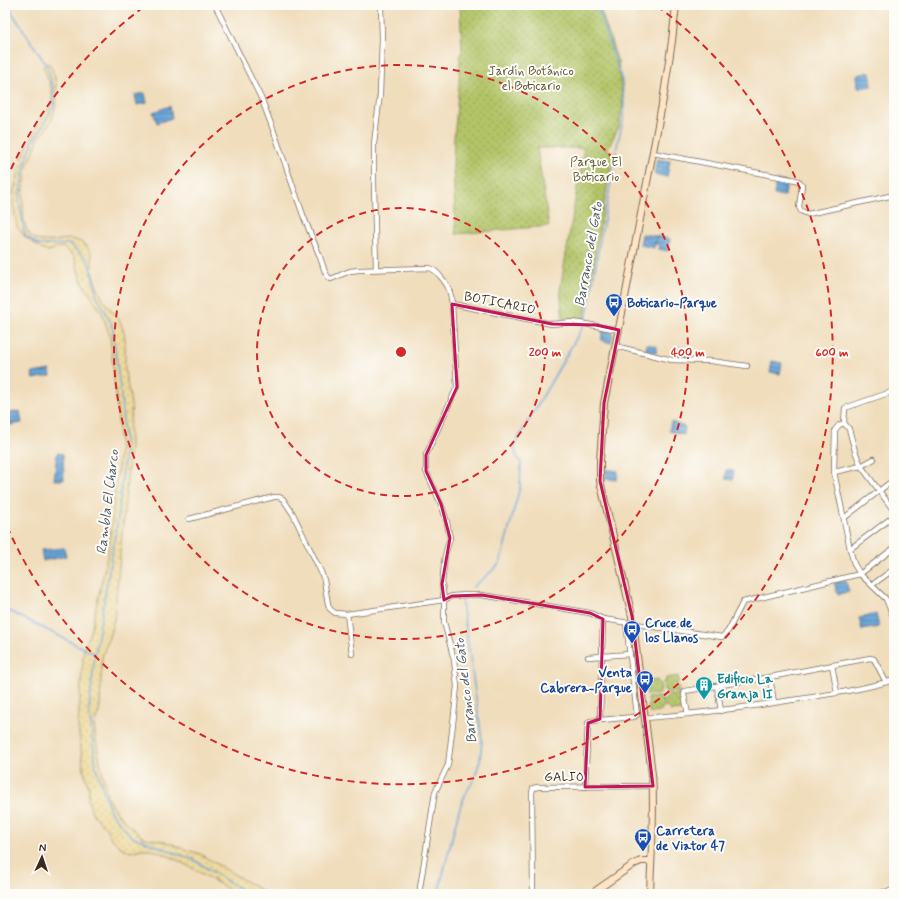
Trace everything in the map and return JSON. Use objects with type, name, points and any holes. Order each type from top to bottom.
[{"type":"street","name":"BOTICARIO","points":[[215,5],[262,100],[303,215],[328,277],[331,279],[350,271],[359,270],[430,268],[433,269],[447,285],[452,304],[552,324],[572,322],[619,330]]},
{"type":"street","points":[[376,269],[374,144],[380,94],[382,39],[381,5]]},
{"type":"street","points":[[650,894],[653,786],[633,624],[616,543],[600,481],[600,460],[604,403],[664,94],[676,5]]},
{"type":"street","points":[[653,153],[796,180],[802,185],[799,207],[800,211],[808,214],[894,195]]},
{"type":"street","points":[[419,894],[435,792],[448,765],[457,686],[454,660],[444,622],[442,584],[445,556],[450,538],[441,504],[426,471],[426,455],[457,387],[452,304]]},
{"type":"street","points":[[615,346],[672,360],[711,361],[747,366]]},
{"type":"street","points":[[894,392],[845,408],[844,422],[849,429],[861,466],[894,511]]},
{"type":"street","points":[[844,422],[835,430],[834,472],[850,549],[854,564],[860,574],[886,599],[894,617]]},
{"type":"street","points":[[834,472],[861,466],[874,459]]},
{"type":"street","points":[[844,518],[879,490],[892,481],[894,483]]},
{"type":"street","points":[[189,519],[274,497],[283,498],[293,514],[321,572],[324,580],[328,604],[330,609],[335,612],[347,614],[444,600],[452,596],[478,594],[590,613],[603,619],[722,637],[728,631],[744,602],[860,574],[894,548]]},
{"type":"street","points":[[850,549],[894,516]]},
{"type":"street","points":[[872,585],[894,569]]},
{"type":"street","points":[[347,614],[352,654]]},
{"type":"street","points":[[600,719],[603,619]]},
{"type":"street","points":[[585,787],[588,723],[590,721],[600,719],[634,717],[637,715],[626,622]]},
{"type":"street","points":[[588,657],[630,654]]},
{"type":"street","points":[[688,714],[684,695],[685,691],[870,658],[874,659],[886,682]]},
{"type":"street","points":[[832,665],[837,693]]},
{"type":"street","points":[[770,677],[774,703]]},
{"type":"street","points":[[645,718],[721,711],[774,703],[837,693],[894,680]]},
{"type":"street","points":[[717,686],[721,711]]},
{"type":"street","name":"GALIO","points":[[533,894],[533,788],[653,786]]},
{"type":"street","points":[[591,894],[634,864],[642,861],[651,861]]},
{"type":"street","points":[[876,894],[894,890]]},
{"type":"highlighted area","points":[[452,304],[552,324],[596,325],[619,330],[604,403],[600,481],[632,616],[653,786],[585,787],[588,723],[600,719],[603,619],[590,613],[482,595],[452,596],[444,600],[442,584],[450,538],[441,504],[426,471],[426,455],[457,387]]},
{"type":"sand","points":[[49,63],[54,74],[56,85],[56,106],[52,119],[45,132],[39,138],[32,157],[28,163],[23,195],[24,220],[27,230],[33,238],[42,241],[68,239],[79,241],[90,251],[95,281],[105,302],[120,321],[123,329],[125,341],[125,370],[131,407],[130,448],[114,620],[103,653],[100,706],[94,725],[108,799],[116,812],[128,825],[144,838],[173,844],[200,854],[267,894],[237,894],[169,856],[150,849],[141,849],[130,852],[119,846],[111,838],[106,828],[93,815],[88,801],[89,789],[84,772],[78,726],[83,658],[84,649],[91,630],[109,547],[120,449],[110,336],[102,313],[83,284],[74,256],[63,247],[49,251],[43,250],[25,237],[17,227],[13,203],[14,190],[22,159],[41,115],[48,110],[52,100],[52,90],[43,66]]},
{"type":"green space","name":"Jardín Botánico el Boticario","points":[[460,5],[599,5],[618,62],[623,102],[619,127],[608,148],[604,148],[613,152],[584,321],[563,318],[560,290],[584,148],[537,148],[549,226],[456,234],[453,167],[460,57],[462,51]]},
{"type":"green space","points":[[678,676],[679,681],[677,682],[679,692],[667,693],[664,690],[663,682],[665,682],[666,678]]},
{"type":"green space","points":[[657,680],[660,683],[661,690],[659,694],[647,695],[646,682]]},
{"type":"green space","points":[[680,694],[683,710],[671,711],[666,707],[665,699],[668,696]]},
{"type":"green space","points":[[659,697],[663,700],[664,707],[660,712],[649,712],[648,698]]},
{"type":"water","points":[[870,72],[872,86],[858,88],[857,75]]},
{"type":"water","points":[[145,93],[147,103],[137,105],[135,95]]},
{"type":"water","points":[[170,106],[172,118],[157,123],[153,112]]},
{"type":"water","points":[[657,159],[670,161],[667,177],[654,174]]},
{"type":"water","points":[[776,180],[787,182],[785,196],[774,195]]},
{"type":"water","points":[[642,234],[656,236],[654,248],[640,245]]},
{"type":"water","points":[[657,236],[670,239],[668,251],[658,249],[659,245],[655,244]]},
{"type":"water","points":[[603,330],[613,333],[611,343],[601,340]]},
{"type":"water","points":[[647,344],[657,346],[656,353],[645,350]]},
{"type":"water","points":[[676,347],[686,349],[686,357],[674,358]]},
{"type":"water","points":[[772,361],[782,363],[780,374],[770,372]]},
{"type":"water","points":[[50,370],[51,376],[33,379],[32,373]]},
{"type":"water","points":[[20,411],[22,423],[5,426],[5,414]]},
{"type":"water","points":[[671,422],[685,427],[684,435],[669,431]]},
{"type":"water","points":[[57,453],[63,454],[64,480],[54,480]]},
{"type":"water","points":[[606,469],[618,471],[617,480],[605,479]]},
{"type":"water","points":[[726,470],[734,471],[733,480],[726,479]]},
{"type":"water","points":[[64,548],[66,556],[43,561],[41,550]]},
{"type":"water","points":[[845,580],[849,591],[838,595],[834,583]]},
{"type":"water","points":[[876,614],[879,627],[862,630],[859,618]]},
{"type":"waterway","name":"Rambla El Charco","points":[[7,5],[47,66],[54,91],[54,104],[33,142],[25,163],[19,200],[25,236],[39,245],[70,244],[88,260],[97,296],[112,325],[121,396],[125,450],[118,518],[95,654],[89,710],[96,767],[110,811],[131,836],[194,860],[248,894]]},
{"type":"waterway","name":"Barranco del Gato","points":[[586,321],[618,141],[623,121],[624,104],[622,81],[597,5]]},
{"type":"waterway","name":"Barranco del Gato","points":[[473,587],[500,563],[520,487],[521,463],[516,455],[515,444],[584,325]]},
{"type":"waterway","name":"Barranco del Gato","points":[[438,894],[459,810],[475,777],[480,760],[482,740],[462,603],[463,600]]},
{"type":"waterway","points":[[5,609],[95,654]]},
{"type":"place","name":"Boticario-Parque","points":[[614,317]]},
{"type":"place","name":"Cruce de los Llanos","points":[[632,644]]},
{"type":"place","name":"Venta Cabrera-Parque","points":[[645,694]]},
{"type":"place","name":"Edificio La Granja II","points":[[704,700]]},
{"type":"place","name":"Carretera de Viator 47","points":[[643,852]]},
{"type":"park label","name":"Parque El Boticario","points":[[596,168]]}]
